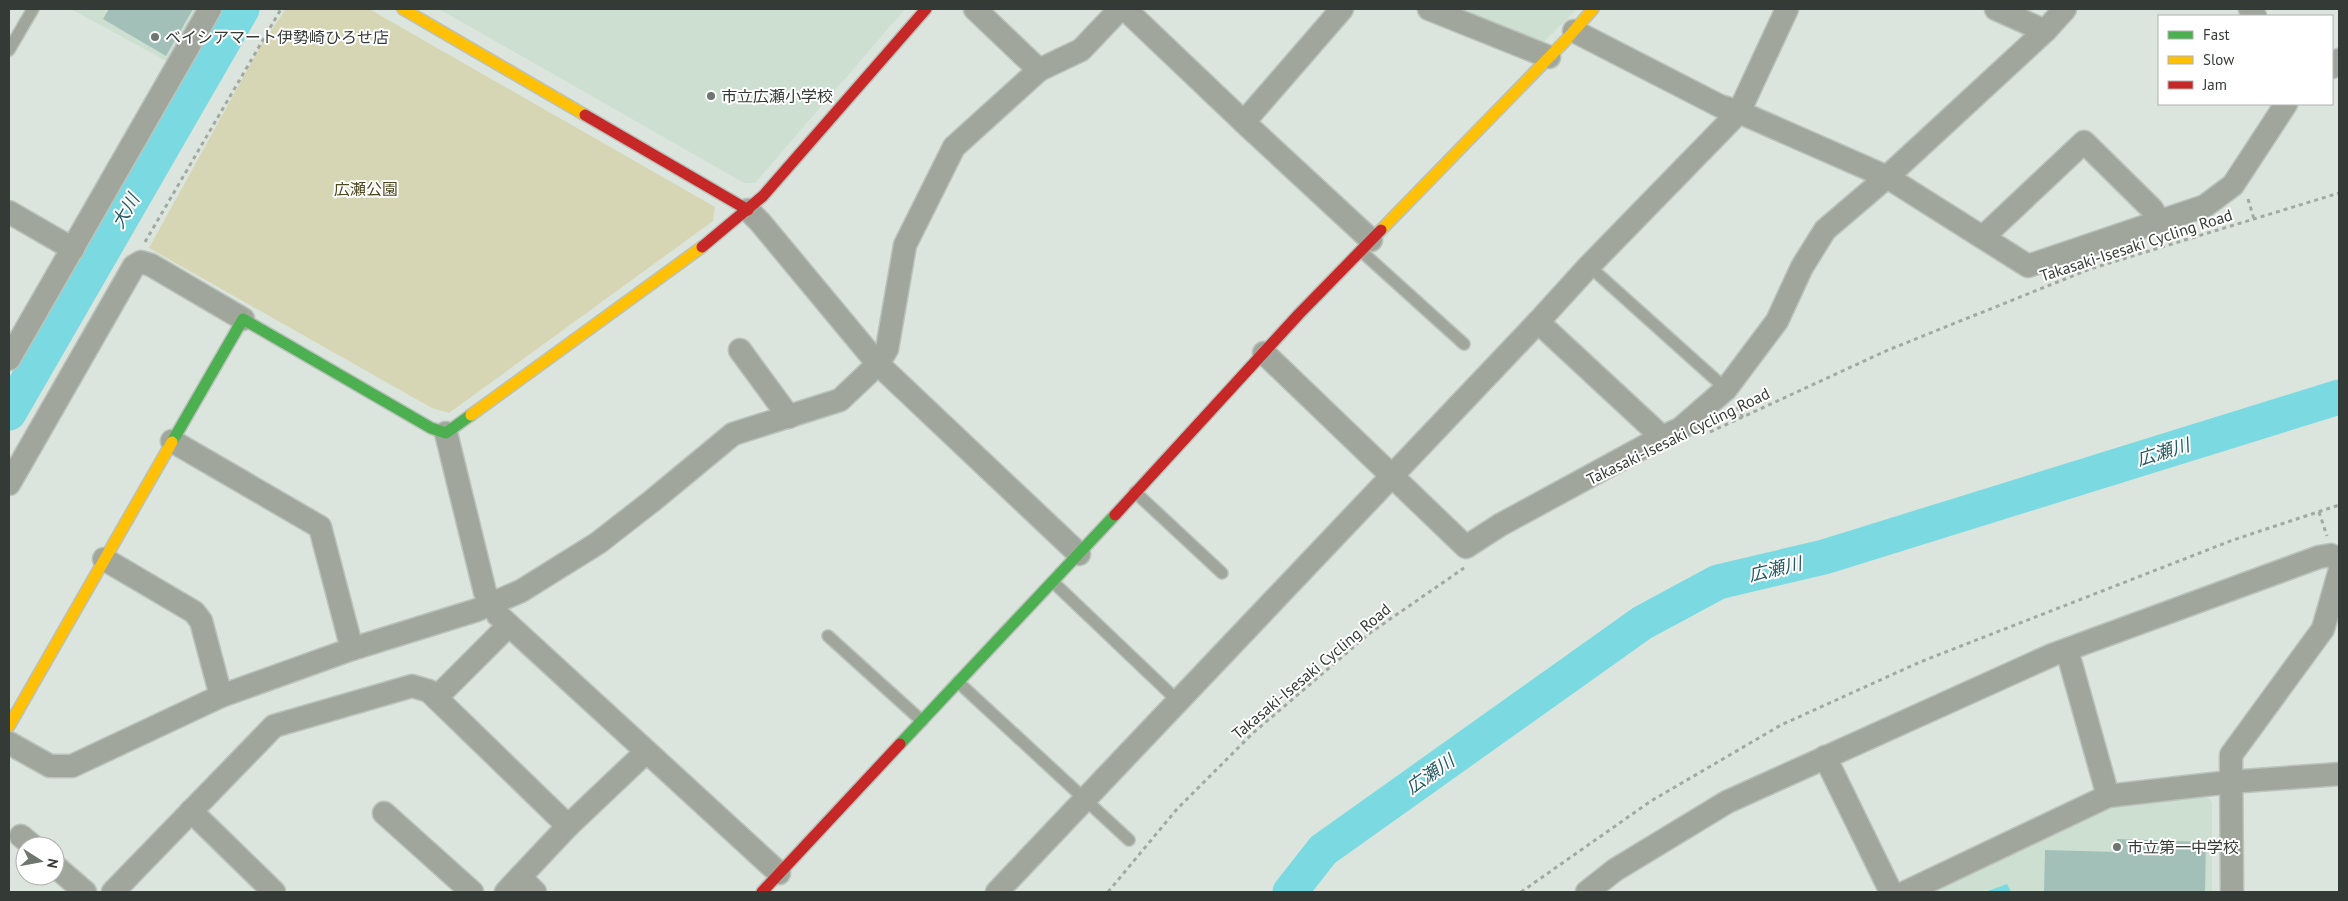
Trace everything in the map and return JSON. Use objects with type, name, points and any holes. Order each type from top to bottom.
[{"type":"street","points":[[9,359],[210,9]]},
{"type":"street","points":[[403,9],[748,210],[878,364],[1079,554]]},
{"type":"street","points":[[446,432],[700,249],[748,210],[763,196],[926,9]]},
{"type":"street","points":[[975,9],[1038,70]]},
{"type":"street","points":[[9,743],[50,766],[72,766],[222,696],[352,649],[477,610],[521,591],[598,543],[733,434],[840,400],[878,364],[886,349],[905,244],[954,147],[1038,70],[1081,50],[1120,9]]},
{"type":"street","points":[[1125,9],[1244,122],[1366,245]]},
{"type":"street","points":[[1244,122],[1342,9]]},
{"type":"street","points":[[1429,9],[1549,57]]},
{"type":"street","points":[[762,892],[1079,554],[1264,353],[1593,9]]},
{"type":"street","points":[[997,892],[1392,477],[1589,266],[1739,112],[1787,9]]},
{"type":"street","points":[[1996,9],[2044,31]]},
{"type":"street","points":[[1264,353],[1466,547],[1500,525],[1662,436],[1680,429],[1726,389],[1777,321],[1802,267],[1825,230],[1887,177],[2044,31],[2065,9]]},
{"type":"street","points":[[1574,31],[1720,106],[1739,112],[1887,177],[2028,266],[2205,206],[2233,185],[2285,105]]},
{"type":"street","points":[[1983,237],[2084,142],[2152,209],[2159,222]]},
{"type":"street","points":[[9,212],[73,249]]},
{"type":"street","points":[[9,484],[134,266],[141,262],[151,265],[431,428],[446,432]]},
{"type":"street","points":[[9,726],[243,319]]},
{"type":"street","points":[[1538,322],[1662,436]]},
{"type":"street","points":[[740,350],[789,417]]},
{"type":"street","points":[[446,432],[485,592],[490,604],[508,626],[779,873]]},
{"type":"street","points":[[172,441],[320,527],[352,649]]},
{"type":"street","points":[[1587,892],[1615,870],[1727,802],[2067,650],[2319,557],[2331,555],[2338,559],[2339,564]]},
{"type":"street","points":[[104,559],[194,612],[201,621],[222,696]]},
{"type":"street","points":[[2232,892],[2230,782],[2232,755],[2331,629],[2339,574]]},
{"type":"street","points":[[436,698],[508,626]]},
{"type":"street","points":[[2067,650],[2108,796]]},
{"type":"street","points":[[113,892],[274,726],[412,686],[429,691],[568,826]]},
{"type":"street","points":[[520,887],[568,826],[646,752]]},
{"type":"street","points":[[1824,757],[1892,892]]},
{"type":"street","points":[[1906,892],[2108,796],[2230,782],[2339,774]]},
{"type":"street","points":[[191,811],[274,892]]},
{"type":"street","points":[[384,813],[472,892]]},
{"type":"street","points":[[65,875],[84,892]]},
{"type":"lane","points":[[9,50],[32,9]]},
{"type":"lane","points":[[1366,245],[1464,344]]},
{"type":"lane","points":[[1589,266],[1726,389]]},
{"type":"lane","points":[[1135,492],[1222,573]]},
{"type":"lane","points":[[1052,581],[1178,702]]},
{"type":"lane","points":[[828,636],[922,721]]},
{"type":"lane","points":[[958,682],[1129,840]]},
{"type":"path","points":[[141,262],[144,244],[281,9]]},
{"type":"path","name":"Takasaki-Isesaki Cycling Road","points":[[1708,433],[1888,350],[2090,270],[2339,193]]},
{"type":"path","points":[[1521,892],[1651,801],[1781,725],[1920,662],[2233,540],[2339,505]]},
{"type":"path","points":[[2319,512],[2329,542]]},
{"type":"path","name":"Takasaki-Isesaki Cycling Road","points":[[1108,892],[1177,808],[1254,733],[1370,633],[1472,564]]},
{"type":"shaded area","name":"ベイシアマート伊勢崎ひろせ店","points":[[71,9],[198,9],[168,62]]},
{"type":"shaded area","name":"市立広瀬小学校","points":[[439,9],[905,9],[755,183],[744,183]]},
{"type":"shaded area","points":[[1447,9],[1577,9],[1541,45]]},
{"type":"shaded area","name":"市立第一中学校","points":[[2207,796],[2212,802],[2212,892],[1931,892],[2113,802]]},
{"type":"green space","name":"広瀬公園","points":[[286,9],[369,9],[715,207],[713,221],[449,413],[432,408],[149,248],[261,45]]},
{"type":"water","points":[[2007,884],[2011,892],[1985,892]]},
{"type":"building","name":"ベイシアマート伊勢崎ひろせ店","points":[[109,9],[193,9],[166,56],[103,19]]},
{"type":"building","points":[[2117,839],[2206,842],[2205,892],[2044,892],[2045,850],[2117,852]]},
{"type":"waterway","name":"大川","points":[[9,413],[242,9]]},
{"type":"waterway","name":"広瀬川","points":[[1290,892],[1323,850],[1642,623],[1718,582],[1824,557],[2339,397]]},
{"type":"traffic: fast","points":[[172,442],[243,319],[431,428],[446,433],[471,415]]},
{"type":"traffic: fast","points":[[900,744],[1115,515]]},
{"type":"traffic: slow","points":[[403,9],[585,115]]},
{"type":"traffic: slow","points":[[1381,230],[1565,41],[1593,9]]},
{"type":"traffic: slow","points":[[471,415],[702,247]]},
{"type":"traffic: slow","points":[[9,726],[172,442]]},
{"type":"traffic: jam","points":[[702,247],[763,196],[926,9]]},
{"type":"traffic: jam","points":[[585,115],[748,210]]},
{"type":"traffic: jam","points":[[1115,515],[1299,314],[1381,230]]},
{"type":"traffic: jam","points":[[762,892],[900,744]]},
{"type":"place","name":"ベイシアマート伊勢崎ひろせ店","points":[[155,37]]},
{"type":"place","name":"市立広瀬小学校","points":[[711,96]]},
{"type":"place","name":"市立第一中学校","points":[[2117,847]]}]
